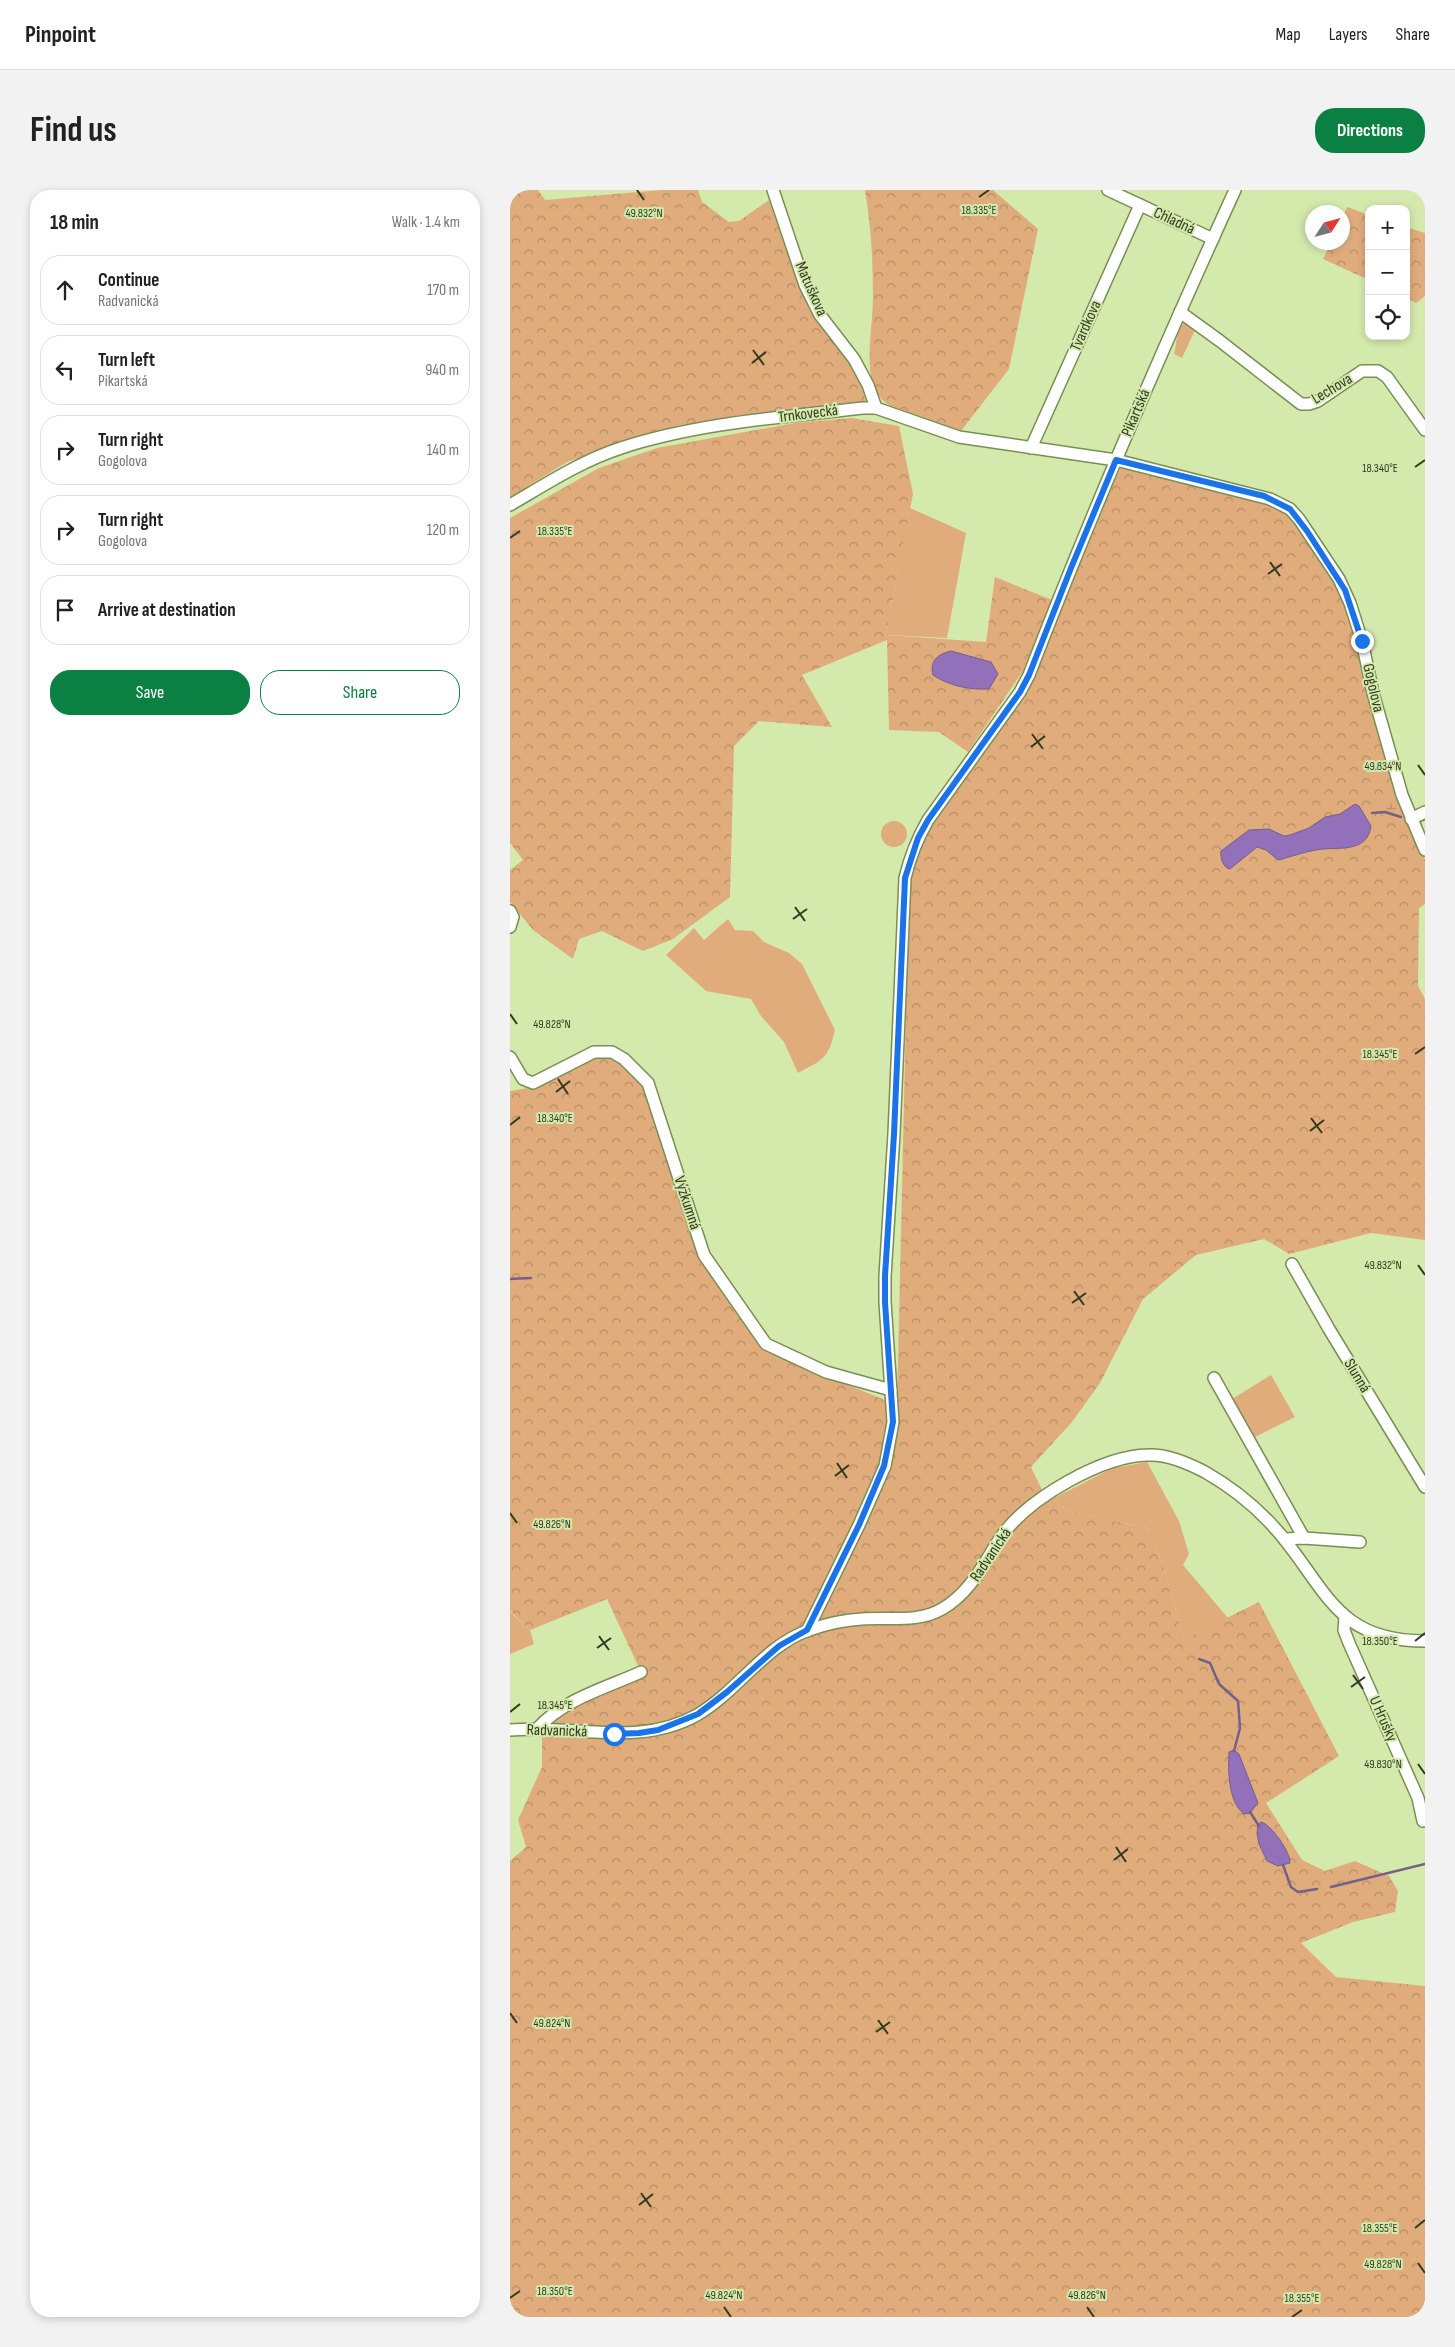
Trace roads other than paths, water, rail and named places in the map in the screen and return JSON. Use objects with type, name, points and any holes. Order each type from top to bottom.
[{"type":"street","name":"Matuškova","points":[[773,190],[805,285],[820,315],[854,359],[868,385],[876,408]]},
{"type":"street","name":"Chladná","points":[[1108,190],[1212,239]]},
{"type":"street","name":"Pikartská","points":[[807,1630],[859,1525],[884,1466],[893,1422],[885,1276],[894,1134],[905,878],[908,865],[918,838],[928,820],[1020,692],[1029,675],[1116,460],[1234,190]]},
{"type":"street","name":"Tvardkova","points":[[1031,448],[1140,205]]},
{"type":"street","name":"Lechova","points":[[1180,312],[1301,404],[1318,401],[1362,372],[1378,371],[1387,378],[1425,430]]},
{"type":"street","name":"Trnkovecká","points":[[510,505],[572,468],[620,448],[649,440],[764,420],[876,408],[959,437],[1116,460]]},
{"type":"street","name":"Gogolova","points":[[1116,460],[1264,496],[1284,505],[1295,514],[1328,562],[1350,603],[1362,641],[1378,712],[1402,795],[1425,850]]},
{"type":"street","points":[[1411,819],[1425,812]]},
{"type":"street","points":[[510,911],[513,917],[510,927]]},
{"type":"street","name":"Výzkumná","points":[[510,1057],[523,1079],[533,1083],[594,1052],[612,1052],[624,1059],[648,1083],[704,1255],[766,1344],[826,1372],[891,1390]]},
{"type":"street","name":"Slunná","points":[[1292,1264],[1328,1330],[1425,1487]]},
{"type":"street","points":[[1214,1378],[1304,1538]]},
{"type":"street","name":"Radvanická","points":[[510,1730],[538,1728],[630,1734],[674,1725],[710,1706],[775,1649],[807,1630],[842,1621],[917,1617],[940,1610],[954,1601],[974,1580],[1004,1533],[1025,1511],[1049,1493],[1076,1478],[1112,1462],[1135,1456],[1163,1456],[1199,1470],[1222,1483],[1251,1505],[1284,1539],[1323,1594],[1345,1617],[1383,1635],[1425,1641]]},
{"type":"street","points":[[1284,1539],[1304,1538],[1360,1542]]},
{"type":"street","name":"U Hrušky","points":[[1345,1617],[1344,1630],[1418,1798],[1423,1821]]},
{"type":"street","points":[[538,1728],[551,1715],[563,1707],[641,1672]]},
{"type":"waterway","points":[[1372,813],[1385,812],[1401,817]]},
{"type":"waterway","points":[[1418,822],[1425,819]]},
{"type":"waterway","points":[[510,1279],[531,1278]]},
{"type":"waterway","points":[[1199,1659],[1210,1663],[1219,1684],[1238,1701],[1240,1728],[1234,1751]]},
{"type":"waterway","points":[[1250,1812],[1259,1826]]},
{"type":"waterway","points":[[1331,1887],[1425,1864]]},
{"type":"waterway","points":[[1283,1865],[1291,1887],[1298,1892],[1317,1889]]}]
